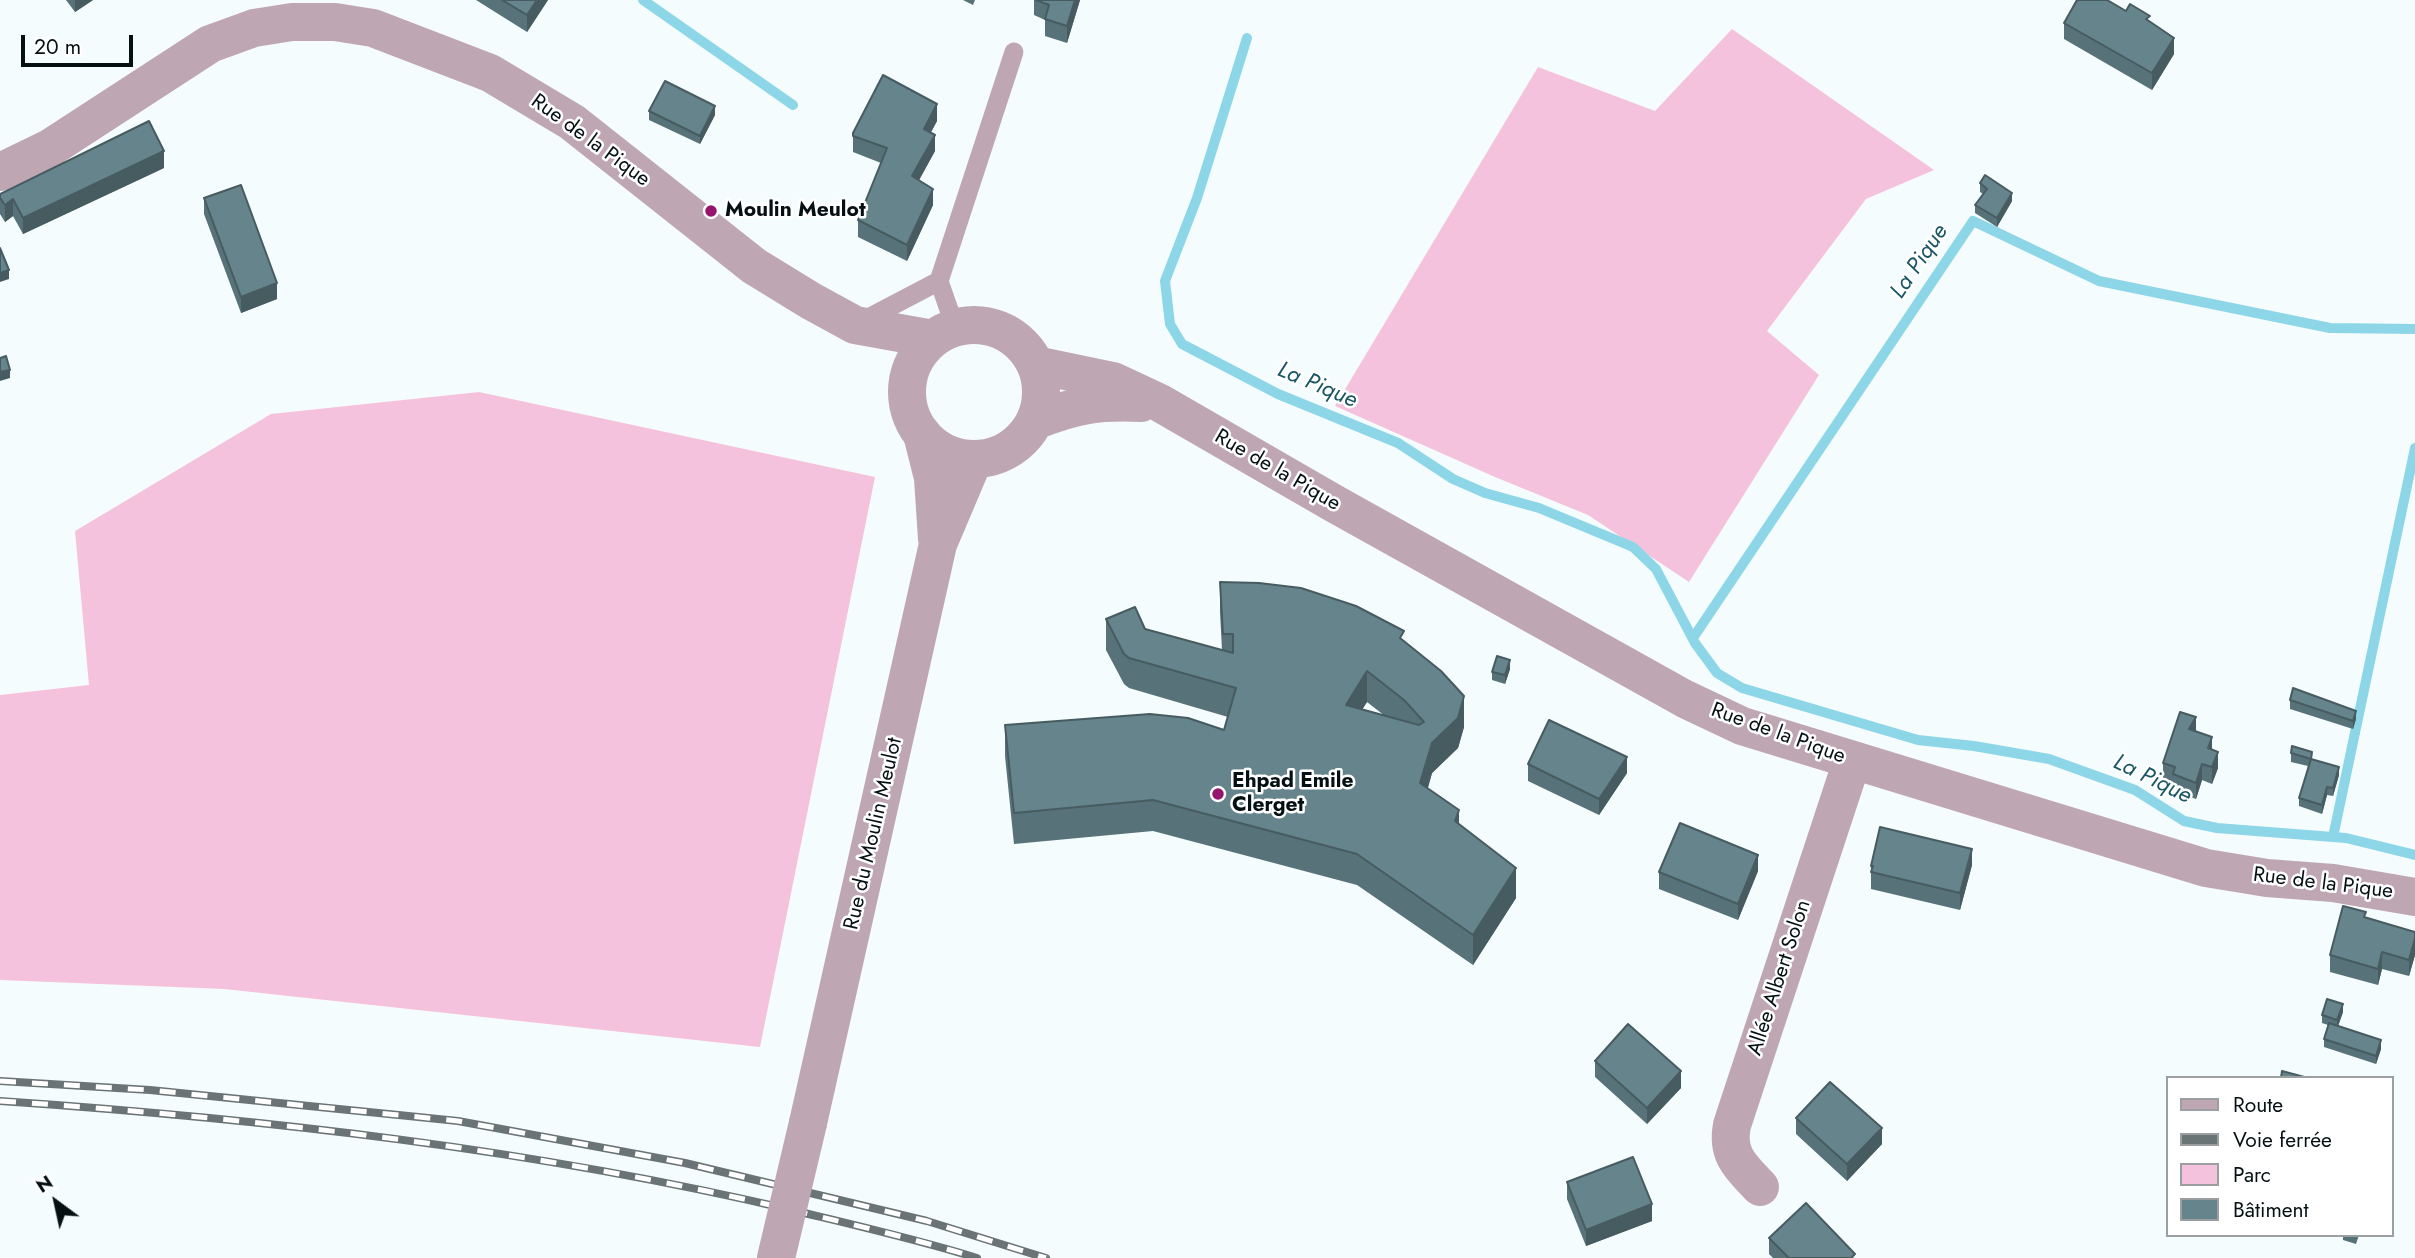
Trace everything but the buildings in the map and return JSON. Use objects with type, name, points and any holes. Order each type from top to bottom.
[{"type":"street","name":"Rue de la Pique","points":[[0,172],[50,148],[210,44],[254,28],[292,22],[335,22],[373,28],[490,73],[572,122],[754,266],[855,325],[908,385]]},
{"type":"street","points":[[975,324],[994,328],[1012,335],[1026,348],[1036,365],[1041,384],[1041,403],[1035,421],[1024,437],[1009,449],[974,459],[954,456],[936,447],[922,434],[913,419],[908,402],[912,368],[920,352],[944,333],[975,324]]},
{"type":"street","name":"Rue de la Pique","points":[[855,325],[944,333]]},
{"type":"street","name":"Rue de la Pique","points":[[1036,365],[1113,381],[1160,403],[1685,699],[1742,726],[2206,868],[2267,878],[2333,883],[2415,897]]},
{"type":"street","name":"Rue de la Pique","points":[[1035,421],[1086,404],[1160,403]]},
{"type":"street","name":"Rue du Moulin Meulot","points":[[922,434],[933,478],[938,544]]},
{"type":"street","name":"Rue du Moulin Meulot","points":[[776,1258],[938,544],[974,459]]},
{"type":"street","name":"Allée Albert Solon","points":[[1760,1187],[1734,1157],[1729,1136],[1852,761]]},
{"type":"lane","points":[[944,333],[939,281],[1014,52]]},
{"type":"lane","points":[[855,325],[939,281]]},
{"type":"green space","points":[[1732,29],[1934,170],[1866,199],[1767,331],[1819,375],[1689,582],[1588,515],[1335,406],[1538,67],[1655,111]]},
{"type":"green space","points":[[479,392],[875,477],[760,1047],[224,989],[0,980],[0,695],[89,685],[75,531],[271,414]]},
{"type":"waterway","name":"La Pique","points":[[643,0],[793,105]]},
{"type":"waterway","name":"La Pique","points":[[1247,38],[1197,198],[1165,281],[1170,324],[1182,344],[1278,394],[1398,443],[1453,479],[1485,493],[1539,508],[1633,547],[1656,569],[1695,643],[1717,673],[1742,688],[1918,740],[1974,746],[2049,759],[2135,790],[2184,821],[2217,828],[2346,838],[2415,855]]},
{"type":"waterway","name":"La Pique","points":[[1693,638],[1973,221],[2099,281],[2330,328],[2415,329]]},
{"type":"waterway","name":"La Pique","points":[[2333,837],[2415,448]]},
{"type":"railway","points":[[0,1081],[150,1090],[458,1121],[685,1163],[927,1221],[1046,1258]]},
{"type":"railway","points":[[0,1101],[299,1127],[498,1153],[792,1210],[977,1258]]},
{"type":"place","name":"Moulin Meulot","points":[[711,211]]},
{"type":"place","name":"Ehpad Emile Clerget","points":[[1218,794]]}]
